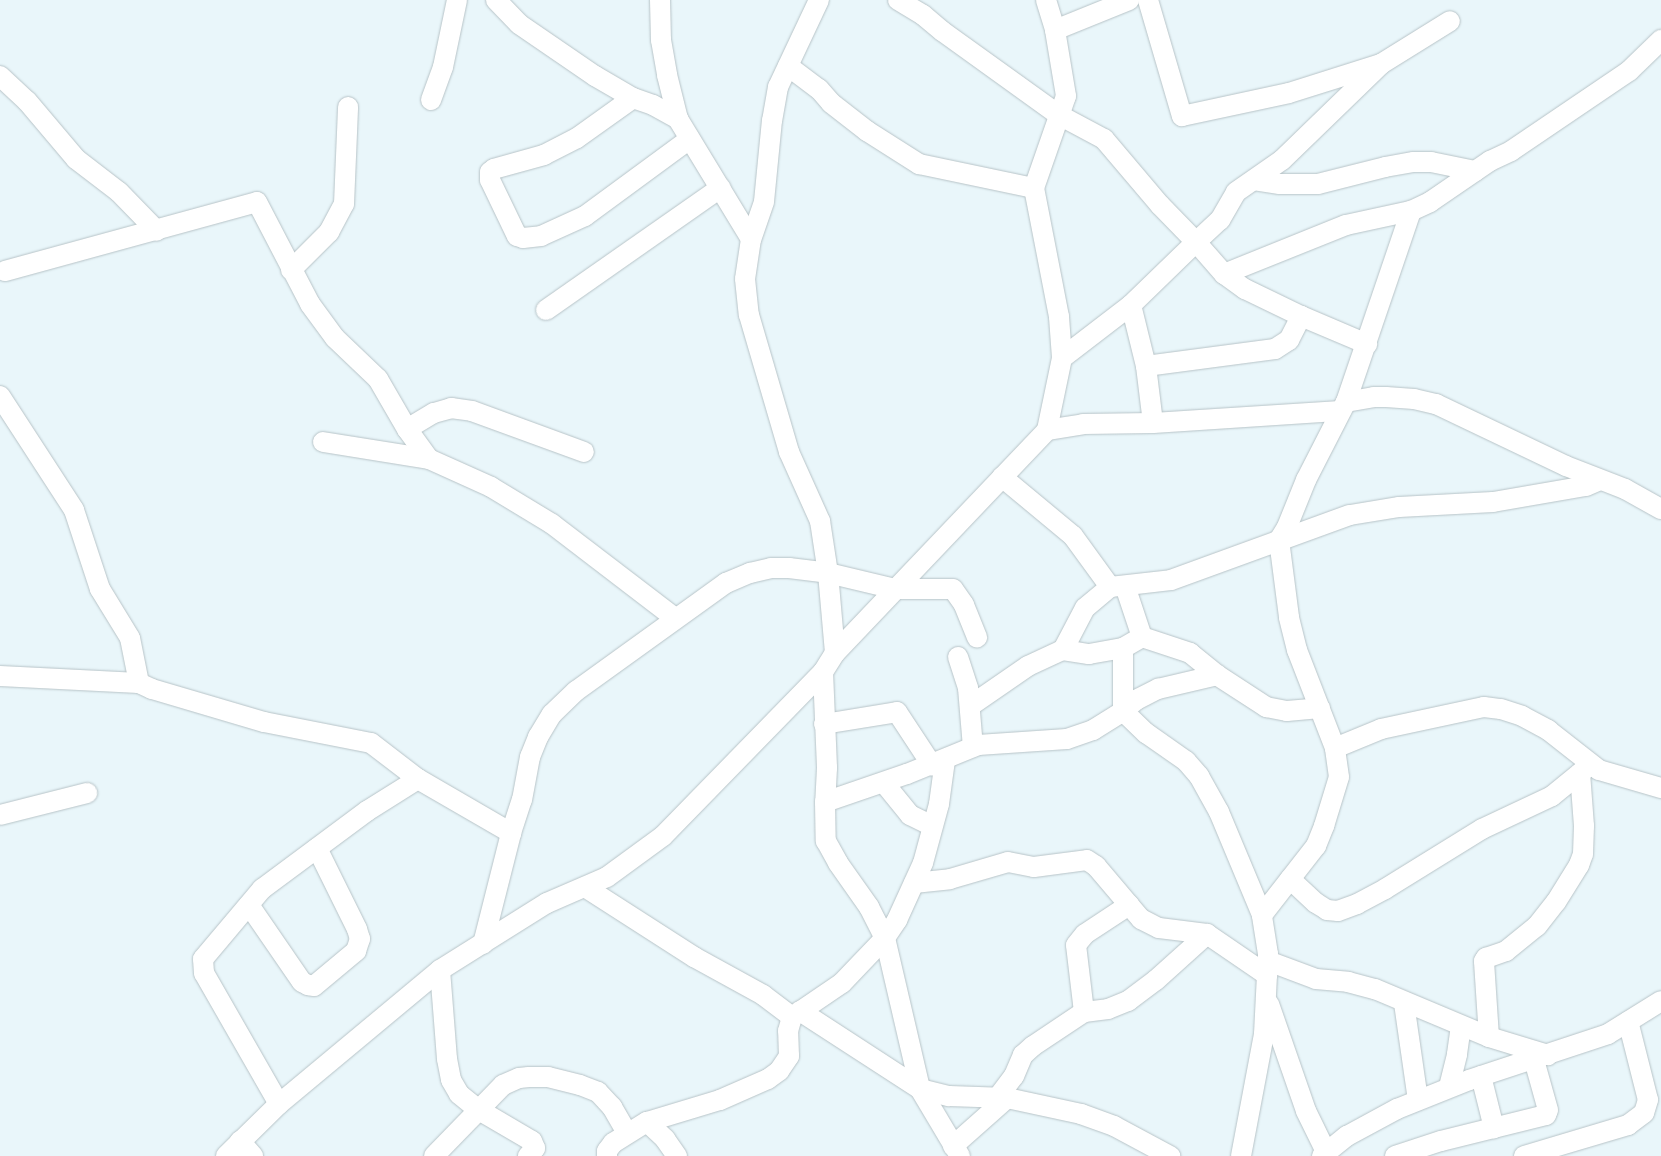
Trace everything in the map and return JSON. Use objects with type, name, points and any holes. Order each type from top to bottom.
[{"type":"street","points":[[431,100],[443,67],[457,0]]},
{"type":"street","points":[[496,0],[519,24],[595,76],[634,98],[653,105],[678,119]]},
{"type":"street","points":[[660,0],[661,40],[678,119],[751,239]]},
{"type":"street","points":[[819,0],[778,87],[772,120],[764,202],[751,239],[745,279],[749,315],[789,452],[820,521],[828,573],[835,652]]},
{"type":"street","points":[[898,0],[923,15],[942,31],[1059,114],[1104,139],[1160,206],[1196,242],[1224,274],[1245,289],[1301,316],[1367,344]]},
{"type":"street","points":[[226,1156],[240,1140],[279,1104],[440,970],[547,903],[607,877],[663,836],[823,672],[835,652],[1047,430],[1062,358],[1059,317],[1034,188],[1066,96],[1055,30],[1046,0]]},
{"type":"street","points":[[1055,30],[1129,0]]},
{"type":"street","points":[[1148,0],[1182,116],[1289,93],[1381,64]]},
{"type":"street","points":[[1062,358],[1131,305],[1220,220],[1236,192],[1282,160],[1381,64],[1450,21]]},
{"type":"street","points":[[1224,274],[1346,226],[1411,211],[1430,202],[1475,171],[1511,151],[1629,71],[1661,40]]},
{"type":"street","points":[[788,66],[819,89],[831,103],[867,131],[919,164],[1034,188]]},
{"type":"street","points":[[0,76],[27,101],[76,159],[119,192],[157,230]]},
{"type":"street","points":[[634,98],[577,138],[544,155],[494,169],[490,172],[490,180],[517,236],[523,238],[541,236],[585,216],[690,140]]},
{"type":"street","points":[[291,270],[329,232],[344,204],[348,107]]},
{"type":"street","points":[[1254,180],[1280,184],[1318,184],[1385,167],[1414,162],[1431,162],[1475,171]]},
{"type":"street","points":[[546,310],[720,188]]},
{"type":"street","points":[[5,271],[257,202],[310,304],[335,338],[378,380],[407,429],[429,459]]},
{"type":"street","points":[[1262,915],[1316,846],[1339,778],[1334,748],[1297,650],[1288,617],[1279,540],[1287,527],[1306,480],[1344,407],[1411,211]]},
{"type":"street","points":[[1131,305],[1146,366],[1153,424]]},
{"type":"street","points":[[1146,366],[1275,349],[1289,340],[1301,316]]},
{"type":"street","points":[[0,396],[74,510],[100,589],[130,638],[139,683]]},
{"type":"street","points":[[1047,430],[1083,424],[1153,424],[1344,407],[1374,396],[1414,399],[1436,404],[1487,430],[1600,480],[1625,489],[1661,509]]},
{"type":"street","points":[[407,429],[434,413],[451,408],[472,411],[584,452]]},
{"type":"street","points":[[323,442],[429,459],[491,486],[552,524],[675,618]]},
{"type":"street","points":[[1002,478],[1073,536],[1118,586],[1142,637],[1190,653],[1217,675],[1270,709],[1287,711],[1320,708]]},
{"type":"street","points":[[1063,650],[1085,608],[1118,586],[1171,580],[1350,515],[1370,511],[1493,502],[1586,486],[1600,480]]},
{"type":"street","points":[[483,944],[510,833],[522,800],[530,757],[538,737],[552,714],[576,691],[726,583],[750,573],[771,568],[828,573],[895,589],[953,589],[964,605],[977,637]]},
{"type":"street","points":[[970,706],[1028,666],[1063,650],[1089,654],[1123,648],[1142,637]]},
{"type":"street","points":[[1123,648],[1123,711],[1146,733],[1186,760],[1199,776],[1219,812],[1262,915],[1266,935],[1268,968],[1264,1034],[1241,1156]]},
{"type":"street","points":[[958,657],[968,688],[972,747]]},
{"type":"street","points":[[823,672],[827,768],[825,802],[826,841],[829,849],[870,908],[885,938],[920,1089],[957,1151],[1003,1098],[1023,1055],[1049,1034],[1084,1012],[1108,1009],[1128,1001],[1156,980],[1206,934]]},
{"type":"street","points":[[825,802],[884,783],[972,747],[1046,739],[1067,739],[1093,730],[1123,711],[1136,700],[1158,689],[1217,675]]},
{"type":"street","points":[[0,676],[139,683],[152,690],[264,722],[370,743],[418,779],[510,833]]},
{"type":"street","points":[[1334,748],[1381,729],[1484,707],[1522,716],[1548,730],[1559,737],[1585,769],[1661,788]]},
{"type":"street","points":[[608,1156],[607,1150],[613,1143],[647,1122],[720,1100],[774,1076],[787,1062],[789,1056],[788,1031],[796,1014],[842,983],[885,938],[897,920],[914,883],[939,804],[938,762],[897,712],[824,724]]},
{"type":"street","points":[[1290,879],[1327,910],[1338,911],[1357,904],[1385,890],[1482,829],[1552,796],[1585,769]]},
{"type":"street","points":[[1490,1037],[1484,961],[1486,958],[1506,951],[1537,926],[1556,902],[1579,865],[1583,854],[1585,769]]},
{"type":"street","points":[[279,1104],[202,969],[203,959],[262,889],[367,812],[418,779]]},
{"type":"street","points":[[884,783],[910,815],[933,826]]},
{"type":"street","points":[[0,815],[87,793]]},
{"type":"street","points":[[249,905],[302,982],[308,985],[314,986],[356,951],[360,939],[357,929],[317,848]]},
{"type":"street","points":[[914,883],[950,879],[1008,862],[1034,867],[1087,860],[1096,866],[1140,919],[1159,928],[1206,934],[1268,968],[1316,979],[1363,985],[1541,1057]]},
{"type":"street","points":[[586,887],[694,957],[796,1014],[920,1089],[949,1096],[1003,1098],[1081,1114],[1114,1126],[1170,1156]]},
{"type":"street","points":[[1084,1012],[1076,945],[1085,934],[1129,905]]},
{"type":"street","points":[[440,970],[447,1059],[451,1080],[459,1094],[479,1110],[532,1141],[535,1148],[528,1156]]},
{"type":"street","points":[[1266,995],[1306,1111],[1325,1155],[1371,1122],[1418,1100],[1449,1087],[1608,1034],[1661,1001]]},
{"type":"street","points":[[1404,1003],[1418,1100]]},
{"type":"street","points":[[1524,1156],[1628,1125],[1644,1113],[1648,1100],[1628,1021]]},
{"type":"street","points":[[1449,1087],[1461,1026]]},
{"type":"street","points":[[1394,1156],[1441,1141],[1548,1114],[1541,1057]]},
{"type":"street","points":[[1481,1076],[1494,1128]]},
{"type":"street","points":[[434,1156],[489,1098],[510,1081],[529,1077],[548,1077],[580,1084],[598,1092],[612,1107],[627,1133]]},
{"type":"street","points":[[647,1122],[665,1139],[677,1156]]},
{"type":"street","points":[[240,1140],[253,1156]]}]
